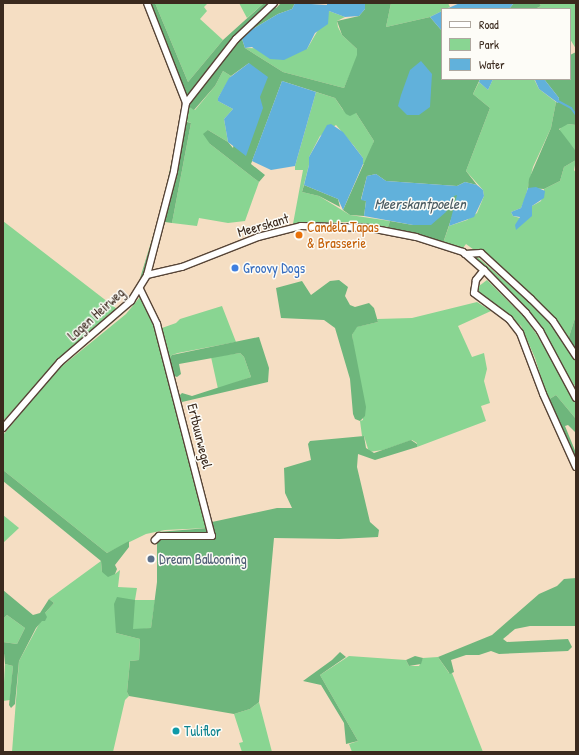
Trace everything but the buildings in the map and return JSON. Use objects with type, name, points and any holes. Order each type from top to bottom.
[{"type":"street","points":[[147,3],[186,103]]},
{"type":"street","name":"Lagen Heirweg","points":[[3,428],[28,402],[49,373],[121,311],[140,289],[147,275],[174,171],[186,103],[236,39],[274,3]]},
{"type":"street","name":"Meerskant","points":[[147,275],[182,267],[258,237],[301,226],[370,228],[416,237],[465,254],[484,270],[526,313],[540,331],[576,398]]},
{"type":"street","points":[[465,254],[481,253],[553,321],[576,356]]},
{"type":"street","points":[[484,270],[476,280],[474,293],[509,320],[520,333],[543,394],[576,467]]},
{"type":"street","name":"Ertbuurwegel","points":[[140,289],[158,324],[212,536],[159,536],[155,540]]},
{"type":"green space","points":[[150,3],[155,3],[188,82],[223,40],[264,3],[273,3],[276,8],[281,3],[295,3],[292,9],[278,14],[241,36],[245,48],[283,72],[344,88],[357,55],[357,49],[342,35],[337,21],[359,16],[365,9],[365,3],[391,3],[386,27],[430,17],[441,30],[441,80],[480,80],[473,94],[490,108],[466,171],[477,185],[465,182],[457,186],[386,181],[376,174],[367,176],[361,199],[366,201],[364,216],[350,215],[343,210],[374,141],[356,113],[350,116],[346,114],[335,98],[282,81],[251,164],[265,175],[259,182],[210,144],[203,134],[208,130],[228,142],[233,148],[249,63],[231,76],[223,71],[215,86],[194,110],[189,107]]},
{"type":"green space","points":[[155,3],[208,3],[204,7],[207,11],[200,19],[223,40],[188,82]]},
{"type":"green space","points":[[239,3],[264,3],[247,18]]},
{"type":"green space","points":[[391,3],[448,3],[450,7],[441,8],[441,12],[430,17],[386,27]]},
{"type":"green space","points":[[514,3],[539,3],[541,6],[537,8],[510,8]]},
{"type":"green space","points":[[539,3],[576,3],[576,49],[571,41],[571,8],[537,8],[541,6]]},
{"type":"green space","points":[[329,11],[345,17],[337,21],[338,27],[342,35],[357,49],[358,55],[344,88],[283,72],[245,48],[307,49]]},
{"type":"green space","points":[[576,52],[576,125],[568,124],[559,129],[576,151],[576,160],[564,167],[560,181],[544,189],[528,188],[529,179],[551,128],[556,102],[558,103],[559,98],[545,80],[571,80],[571,54]]},
{"type":"green space","points":[[223,71],[231,76],[218,98],[218,101],[233,109],[224,119],[228,142],[208,130],[210,144],[259,182],[245,221],[228,223],[199,218],[197,226],[172,223],[191,123],[186,121],[189,107],[195,110],[215,86]]},
{"type":"green space","points":[[493,80],[534,80],[539,89],[556,102],[551,128],[533,167],[525,199],[521,208],[511,212],[513,216],[520,218],[521,225],[532,212],[532,206],[541,201],[544,189],[560,181],[564,167],[576,160],[574,170],[576,173],[576,315],[568,340],[496,266],[466,244],[463,248],[443,243],[449,226],[467,220],[477,213],[484,196],[483,190],[466,171],[490,108],[473,94],[479,82],[488,90]]},
{"type":"green space","points":[[316,92],[335,98],[343,110],[356,113],[374,141],[366,164],[363,164],[363,158],[336,125],[320,136],[309,157],[309,165],[302,192],[319,196],[350,215],[390,221],[388,227],[347,222],[293,224],[303,170],[295,170],[295,166]]},
{"type":"green space","points":[[180,120],[191,123],[172,223],[165,222],[150,269],[138,285],[163,203]]},
{"type":"green space","points":[[562,125],[576,125],[576,151],[559,131]]},
{"type":"green space","points":[[304,185],[338,199],[340,207],[319,196],[302,192]]},
{"type":"green space","points":[[454,195],[457,195],[458,199],[443,243],[388,227],[390,221],[413,225],[450,201]]},
{"type":"green space","points":[[3,221],[117,309],[68,350],[3,421]]},
{"type":"green space","points":[[473,253],[545,316],[576,361],[576,388],[531,314],[471,255]]},
{"type":"green space","points":[[339,280],[348,287],[345,296],[350,305],[355,307],[369,303],[374,308],[378,322],[357,327],[352,335],[366,407],[365,416],[360,421],[355,419],[353,414],[350,379],[335,328],[324,320],[281,318],[276,288],[302,281],[311,295],[330,281]]},
{"type":"green space","points":[[487,280],[526,319],[537,335],[576,402],[576,419],[556,395],[548,400],[535,358],[521,326],[479,293],[479,286]]},
{"type":"green space","points":[[140,297],[156,326],[208,528],[165,530],[146,534],[107,553],[3,470],[3,435],[56,371],[126,314]]},
{"type":"green space","points":[[477,302],[491,311],[458,326],[472,357],[484,353],[487,369],[484,381],[490,403],[481,406],[486,421],[417,447],[417,443],[412,440],[383,450],[369,452],[364,436],[362,436],[360,421],[363,420],[352,335],[356,327],[378,322],[377,319],[412,318]]},
{"type":"green space","points":[[222,306],[236,342],[178,353],[172,355],[169,359],[162,328],[176,323],[180,319]]},
{"type":"green space","points":[[576,315],[576,353],[568,340]]},
{"type":"green space","points":[[259,337],[269,368],[268,382],[182,402],[179,396],[182,393],[192,396],[251,377],[244,357],[240,353],[179,364],[181,374],[177,377],[174,376],[169,359],[172,355]]},
{"type":"green space","points":[[240,353],[244,357],[251,377],[218,389],[211,357]]},
{"type":"green space","points":[[556,395],[576,419],[576,433],[568,425],[565,426],[576,453],[574,459],[548,400]]},
{"type":"green space","points":[[364,436],[366,448],[374,453],[411,440],[417,444],[417,447],[375,460],[358,454],[357,467],[370,522],[379,530],[378,537],[339,539],[274,538],[259,702],[250,709],[234,714],[129,696],[127,692],[130,661],[139,660],[140,639],[116,633],[114,604],[117,597],[135,600],[133,629],[151,628],[157,582],[157,532],[208,528],[212,522],[277,508],[292,508],[285,493],[284,468],[311,460],[308,444],[310,441]]},
{"type":"green space","points":[[3,470],[107,553],[129,541],[129,547],[115,565],[117,569],[115,574],[108,577],[102,572],[101,561],[3,481]]},
{"type":"green space","points":[[3,515],[19,528],[3,543]]},
{"type":"green space","points":[[101,561],[102,572],[115,574],[120,570],[118,587],[137,588],[135,600],[155,600],[151,628],[116,633],[140,639],[139,660],[130,661],[127,692],[129,696],[125,700],[113,752],[12,752],[19,661],[45,613],[54,603],[49,599]]},
{"type":"green space","points":[[576,578],[576,626],[530,626],[515,629],[503,639],[507,642],[568,639],[572,647],[568,651],[499,654],[491,651],[479,655],[466,655],[451,660],[454,672],[450,674],[438,657],[492,635],[539,594],[557,586],[564,579]]},
{"type":"green space","points":[[3,590],[33,615],[40,613],[49,599],[54,603],[45,613],[47,617],[45,621],[42,621],[36,628],[19,661],[15,704],[11,708],[9,705],[13,666],[5,664],[3,642],[17,644],[25,628],[7,615],[3,619]]},
{"type":"green space","points":[[7,615],[25,628],[17,644],[3,642],[3,619]]},
{"type":"green space","points":[[340,652],[346,657],[320,675],[358,741],[346,744],[344,723],[321,685],[303,681],[332,660]]},
{"type":"green space","points":[[349,656],[406,660],[409,666],[419,666],[423,658],[438,657],[449,673],[452,673],[483,752],[352,752],[349,744],[358,741],[320,675]]},
{"type":"green space","points":[[415,656],[423,658],[421,664],[409,666],[406,660]]},
{"type":"green space","points":[[5,664],[13,666],[10,700],[3,701]]},
{"type":"green space","points":[[259,702],[272,752],[242,752],[239,743],[243,742],[234,714],[250,709]]},
{"type":"water","points":[[295,3],[327,5],[327,3],[365,3],[365,9],[359,16],[345,17],[329,11],[328,24],[315,33],[307,49],[284,60],[270,59],[252,47],[245,48],[241,36],[278,14],[292,9]]},
{"type":"water","points":[[460,3],[514,3],[510,8],[448,8]]},
{"type":"water","points":[[441,12],[441,30],[430,17]]},
{"type":"water","points":[[421,61],[432,74],[430,107],[419,115],[407,115],[398,106],[410,70]]},
{"type":"water","points":[[249,63],[268,77],[260,97],[263,108],[246,156],[228,142],[224,119],[233,109],[218,101],[218,98],[229,78]]},
{"type":"water","points":[[480,80],[493,80],[488,90],[479,82]]},
{"type":"water","points":[[535,80],[545,80],[559,98],[558,103],[539,89]]},
{"type":"water","points":[[282,81],[316,92],[295,166],[271,170],[252,161]]},
{"type":"water","name":"Meerskantpoelen","points":[[331,124],[343,132],[363,158],[363,164],[343,210],[338,199],[304,185],[309,165],[309,157],[327,125]]},
{"type":"water","name":"Meerskantpoelen","points":[[376,174],[386,181],[457,186],[465,182],[477,185],[483,190],[484,196],[474,217],[449,226],[457,195],[454,196],[446,212],[431,225],[413,225],[364,216],[366,201],[361,200],[367,176]]},
{"type":"water","points":[[536,187],[545,191],[544,198],[532,206],[532,216],[516,230],[515,225],[520,217],[513,216],[511,212],[521,208],[528,188]]},
{"type":"waterway","points":[[558,101],[571,108],[576,115]]},
{"type":"place","name":"Candela Tapas & Brasserie","points":[[299,235]]},
{"type":"place","name":"Groovy Dogs","points":[[235,268]]},
{"type":"place","name":"Dream Ballooning","points":[[151,559]]},
{"type":"place","name":"Tuliflor","points":[[176,731]]}]
